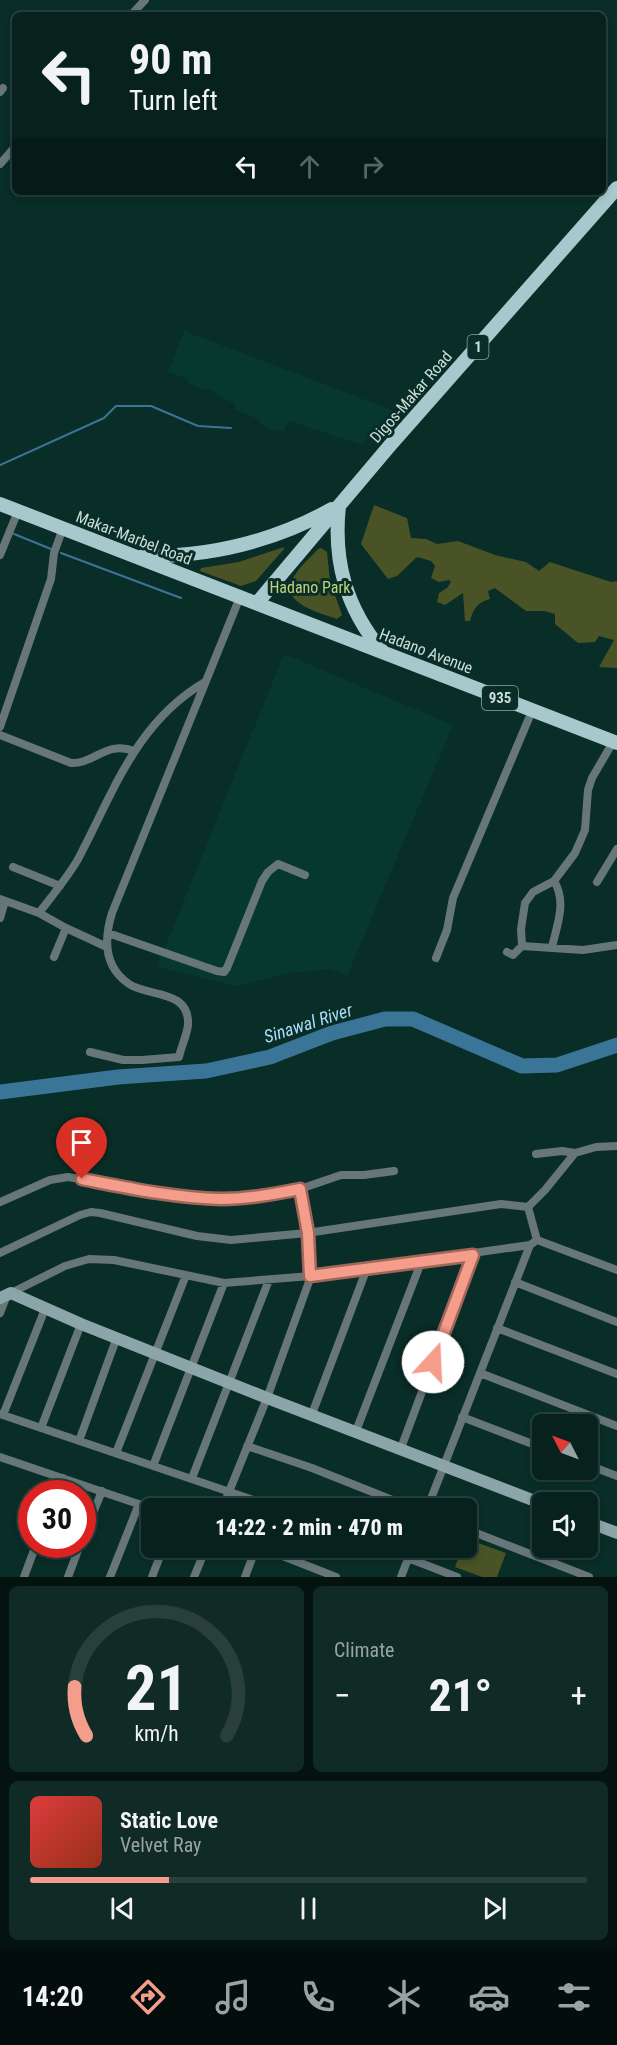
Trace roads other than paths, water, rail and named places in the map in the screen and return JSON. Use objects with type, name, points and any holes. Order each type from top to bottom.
[{"type":"main road","name":"Digos-Makar Road","points":[[257,603],[617,188]]},
{"type":"main road","name":"Makar-Marbel Road","points":[[0,504],[257,603]]},
{"type":"main road","points":[[135,556],[188,555],[241,546],[291,529],[339,506],[337,545],[344,584],[360,621],[383,652]]},
{"type":"main road","name":"Hadano Avenue","points":[[257,603],[615,743]]},
{"type":"street","points":[[134,12],[145,0]]},
{"type":"street","points":[[0,164],[12,150]]},
{"type":"street","points":[[0,555],[18,511]]},
{"type":"street","points":[[0,727],[51,579],[54,553],[63,528]]},
{"type":"street","points":[[90,1052],[123,1060],[178,1057],[188,1025],[185,1010],[177,1000],[130,985],[111,963],[106,947],[112,913],[240,597]]},
{"type":"street","points":[[39,913],[76,861],[109,794],[134,751],[175,703],[206,682]]},
{"type":"street","points":[[436,958],[447,930],[453,898],[532,711]]},
{"type":"street","points":[[0,735],[71,763],[81,764],[89,757],[109,749],[124,748],[134,751]]},
{"type":"street","points":[[522,946],[520,929],[525,903],[533,892],[554,881],[580,844],[585,830],[588,790],[592,778],[615,743]]},
{"type":"street","points":[[597,882],[617,849]]},
{"type":"street","points":[[108,933],[224,972],[265,876],[278,864],[305,875]]},
{"type":"street","points":[[13,867],[60,886]]},
{"type":"street","points":[[552,947],[561,903],[560,892],[554,881]]},
{"type":"street","points":[[0,918],[3,900],[39,913],[106,947]]},
{"type":"street","points":[[54,957],[66,928]]},
{"type":"street","points":[[507,952],[513,955],[522,946],[583,950],[617,945]]},
{"type":"street","points":[[536,1154],[617,1146]]},
{"type":"street","points":[[528,1207],[545,1190],[574,1152]]},
{"type":"street","points":[[0,1202],[50,1180],[68,1178],[180,1196],[239,1198],[300,1189],[336,1176],[394,1171]]},
{"type":"street","points":[[227,1498],[267,1398],[310,1276],[308,1233],[300,1189]]},
{"type":"street","points":[[0,1253],[91,1212],[217,1240],[242,1240],[308,1233],[501,1204],[528,1207]]},
{"type":"street","points":[[432,1498],[515,1282],[534,1242],[528,1207]]},
{"type":"street","points":[[0,1313],[6,1296],[65,1266],[89,1259],[114,1260],[224,1283],[310,1276],[473,1255],[534,1242],[617,1270]]},
{"type":"street","points":[[401,1448],[473,1255]]},
{"type":"street","points":[[356,1431],[422,1260]]},
{"type":"street","points":[[312,1414],[367,1268]]},
{"type":"street","points":[[116,1453],[186,1275]]},
{"type":"street","points":[[192,1478],[269,1280]]},
{"type":"street","points":[[515,1282],[617,1322]]},
{"type":"street","points":[[153,1466],[224,1283]]},
{"type":"street","points":[[6,1296],[45,1309],[267,1398],[532,1500]]},
{"type":"street","points":[[45,1309],[2,1415],[249,1498]]},
{"type":"street","points":[[41,1428],[81,1324]]},
{"type":"street","points":[[497,1328],[617,1374]]},
{"type":"street","points":[[79,1440],[117,1338]]},
{"type":"street","points":[[480,1373],[617,1426]]},
{"type":"street","points":[[462,1417],[532,1444]]},
{"type":"street","points":[[247,1446],[312,1468],[387,1498]]},
{"type":"street","points":[[0,1457],[139,1504],[110,1577]]},
{"type":"street","points":[[598,1469],[617,1476]]},
{"type":"street","points":[[96,1506],[102,1491]]},
{"type":"street","points":[[598,1526],[617,1533]]},
{"type":"street","points":[[477,1533],[589,1577]]},
{"type":"street","points":[[24,1577],[31,1558]]},
{"type":"street","points":[[68,1577],[75,1558]]},
{"type":"street","points":[[152,1577],[159,1558]]},
{"type":"street","points":[[195,1577],[202,1558]]},
{"type":"street","points":[[245,1577],[252,1558]]},
{"type":"street","points":[[288,1558],[336,1577]]},
{"type":"street","points":[[401,1577],[408,1558],[457,1577]]},
{"type":"waterway","points":[[0,465],[104,418],[116,406],[151,406],[198,426],[231,428]]},
{"type":"waterway","points":[[14,534],[51,549]]},
{"type":"waterway","points":[[61,553],[181,598]]},
{"type":"waterway","name":"Sinawal River","points":[[0,1092],[118,1077],[206,1071],[270,1057],[332,1033],[385,1019],[413,1019],[522,1066],[557,1065],[617,1045]]},
{"type":"park label","name":"Hadano Park","points":[[310,587]]}]
